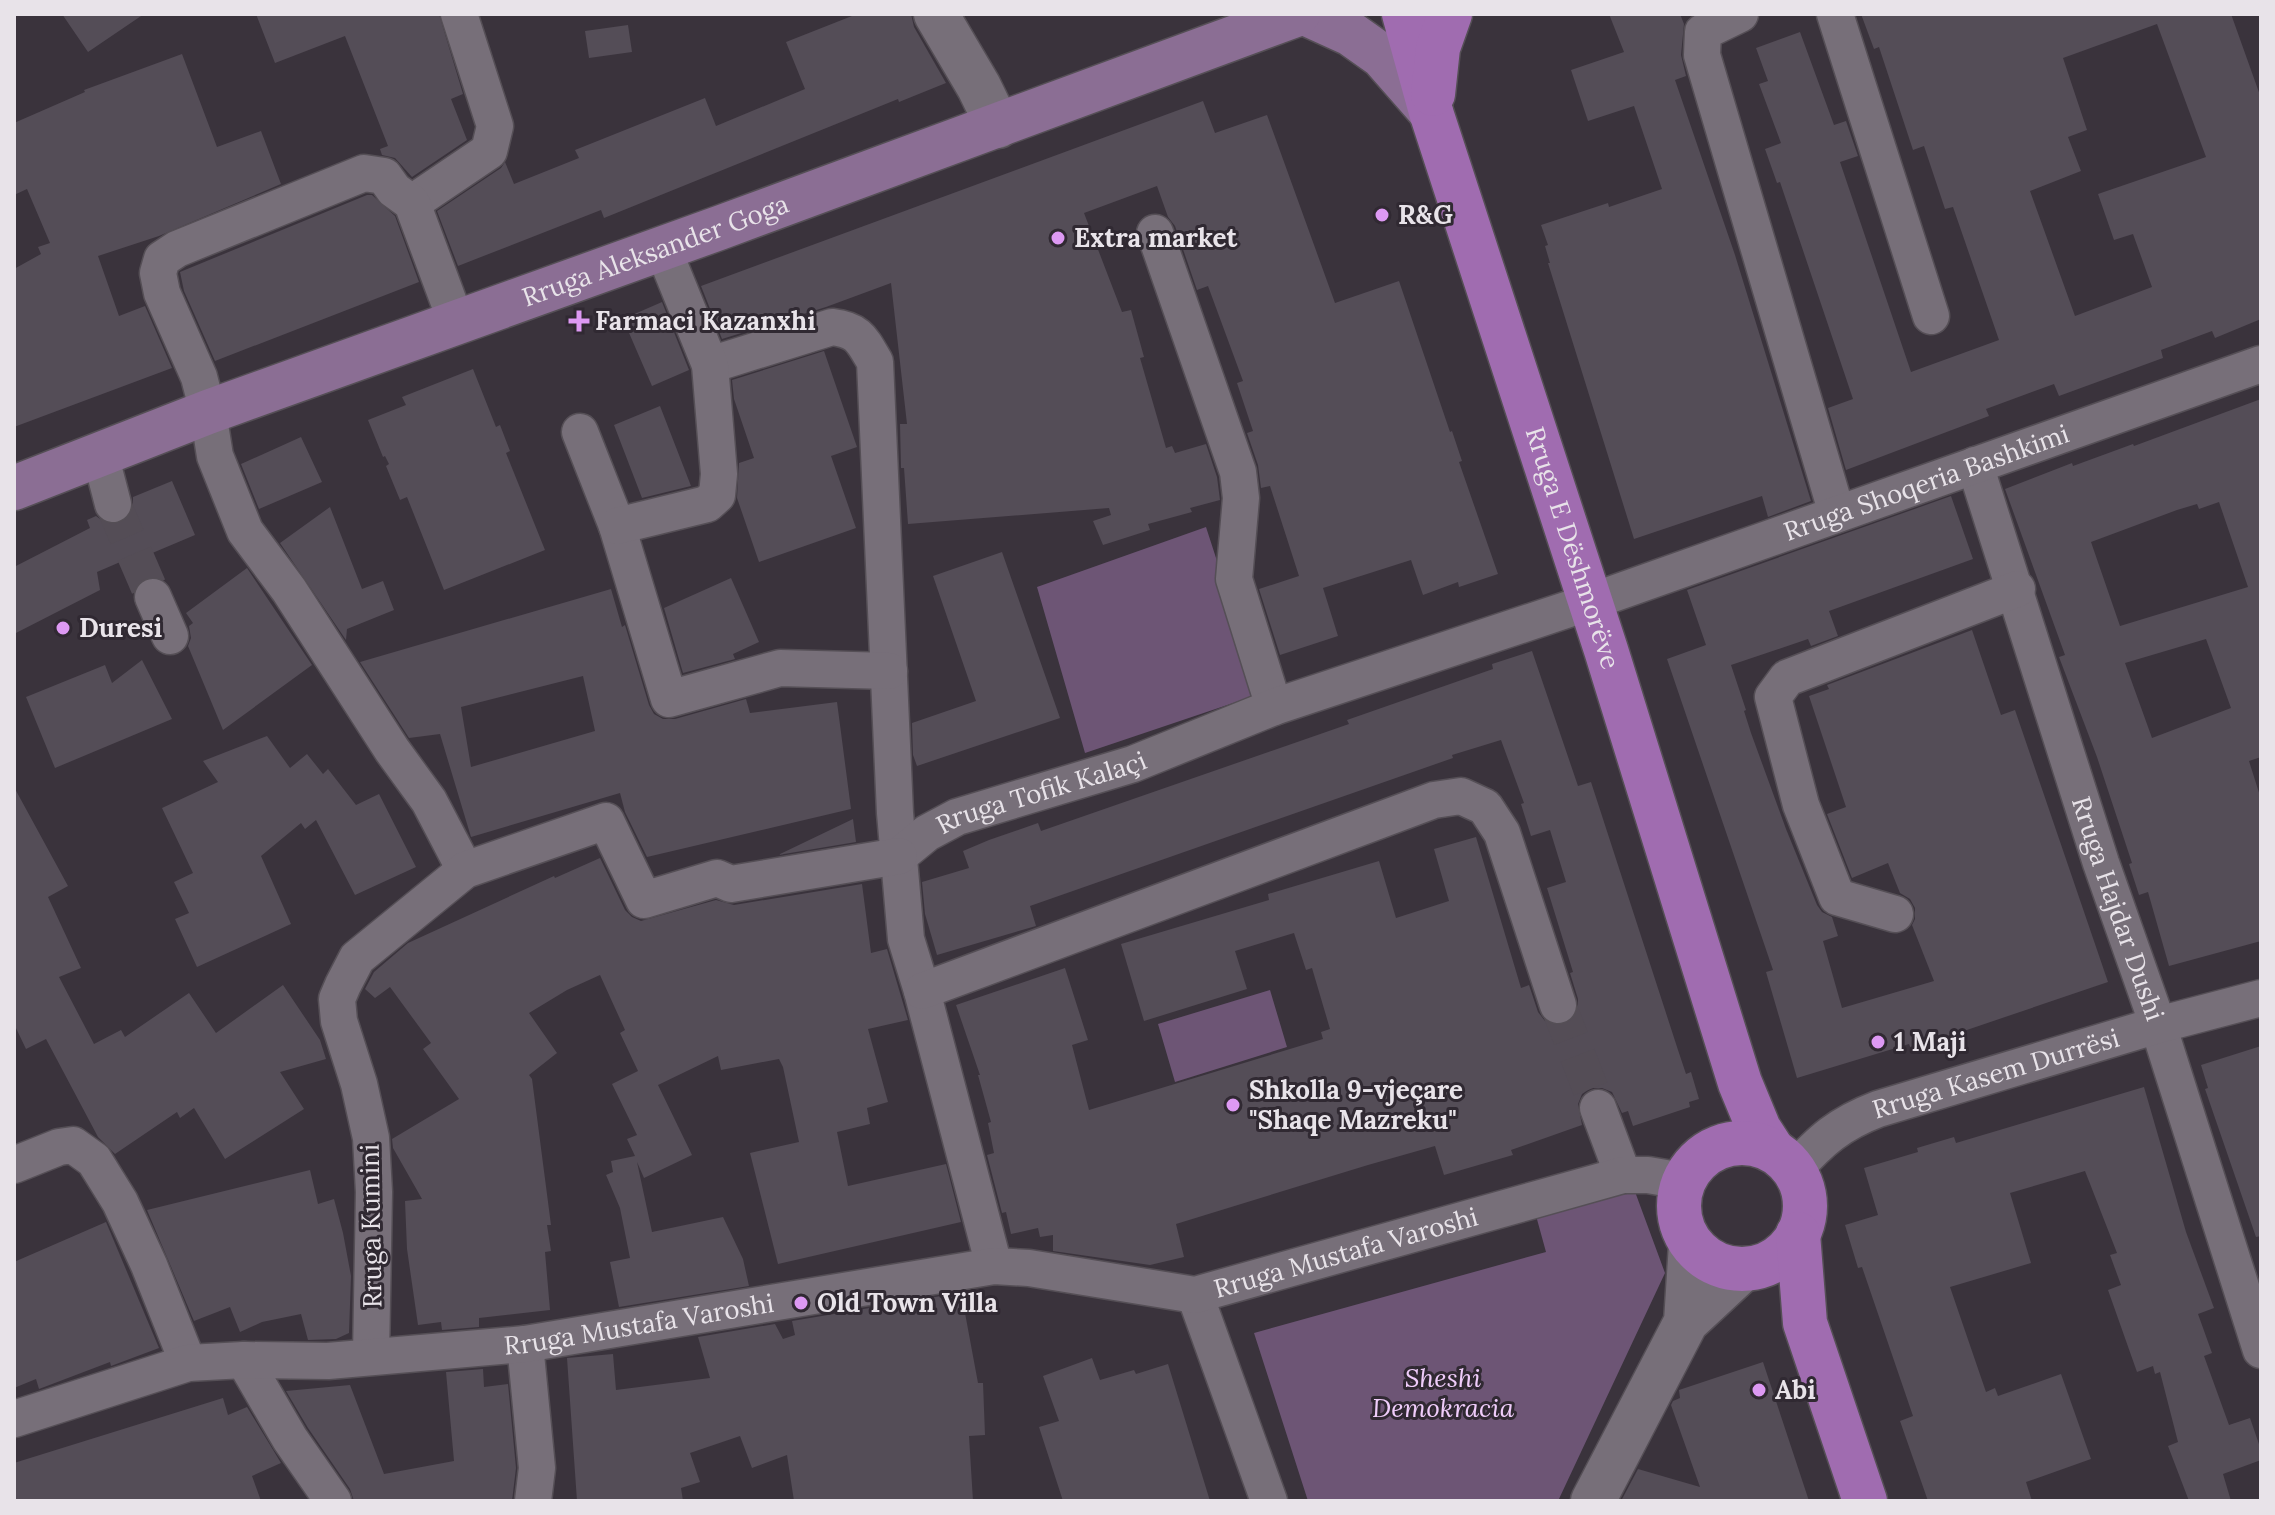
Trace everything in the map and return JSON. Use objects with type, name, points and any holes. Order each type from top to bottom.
[{"type":"main road","name":"Rruga Aleksander Goga","points":[[14,488],[208,412],[663,249],[1298,14]]},
{"type":"main road","points":[[1307,14],[1351,34],[1382,56],[1431,112]]},
{"type":"main road","name":"Rruga E Dëshmorëve","points":[[1404,14],[1431,112],[1590,602],[1740,1083],[1753,1118],[1783,1160]]},
{"type":"main road","points":[[1431,112],[1438,48],[1450,14]]},
{"type":"main road","points":[[1694,1168],[1726,1144],[1749,1143],[1783,1160],[1804,1190],[1805,1213],[1798,1234],[1788,1249],[1774,1261],[1750,1269],[1723,1267],[1706,1258],[1691,1244],[1681,1225],[1678,1203],[1694,1168],[1719,1131],[1740,1083]]},
{"type":"main road","points":[[1798,1234],[1805,1323],[1865,1501]]},
{"type":"main road","points":[[1750,1269],[1777,1285],[1805,1323]]},
{"type":"street","points":[[412,203],[489,151],[494,139],[495,126],[459,14]]},
{"type":"street","points":[[936,14],[998,126]]},
{"type":"street","points":[[1740,14],[1703,32],[1702,55],[1837,514]]},
{"type":"street","points":[[1835,14],[1931,316]]},
{"type":"street","points":[[457,324],[412,203],[394,190],[384,176],[364,173],[177,249],[162,259],[158,273],[162,293],[199,377],[215,456],[245,531],[289,590],[392,750],[429,801],[465,870],[606,821],[644,900],[717,878],[731,884],[899,856]]},
{"type":"street","points":[[1155,233],[1238,472],[1241,498],[1234,579],[1274,707]]},
{"type":"street","points":[[617,526],[707,504],[717,495],[719,474],[710,365],[663,249]]},
{"type":"street","points":[[710,365],[832,327],[849,329],[860,338],[875,362],[889,671],[906,939],[994,1266]]},
{"type":"street","name":"Rruga Shoqeria Bashkimi","points":[[1590,602],[2261,364]]},
{"type":"street","points":[[580,432],[617,526],[669,699],[780,668],[889,671]]},
{"type":"street","points":[[100,454],[113,504]]},
{"type":"street","name":"Rruga Hajdar Dushi","points":[[1975,465],[2017,589],[2101,863],[2158,1025],[2261,1350]]},
{"type":"street","points":[[1895,914],[1837,897],[1801,805],[1773,697],[1787,678],[2017,589]]},
{"type":"street","points":[[153,597],[170,636]]},
{"type":"street","name":"Rruga Tofik Kalaçi","points":[[899,856],[927,833],[957,817],[1133,764],[1274,707],[1590,602]]},
{"type":"street","points":[[922,991],[1434,800],[1461,796],[1485,807],[1502,833],[1558,1005]]},
{"type":"street","name":"Rruga Kumini","points":[[371,1356],[374,1192],[371,1138],[359,1084],[339,1021],[337,999],[357,958],[465,870]]},
{"type":"street","name":"Rruga Kasem Durrësi","points":[[1783,1160],[1850,1120],[2158,1025],[2261,998]]},
{"type":"street","points":[[1598,1108],[1623,1175]]},
{"type":"street","points":[[14,1165],[59,1147],[73,1145],[94,1160],[120,1202],[188,1363]]},
{"type":"street","name":"Rruga Mustafa Varoshi","points":[[14,1419],[188,1363],[328,1361],[525,1344],[994,1266],[1029,1268],[1195,1295],[1623,1175],[1648,1175],[1694,1168]]},
{"type":"street","points":[[1686,1322],[1691,1244]]},
{"type":"street","points":[[1593,1501],[1686,1322],[1750,1269]]},
{"type":"street","points":[[1195,1295],[1269,1501]]},
{"type":"street","points":[[525,1344],[537,1468],[533,1501]]},
{"type":"street","points":[[244,1360],[290,1439],[333,1501]]},
{"type":"green space","points":[[1206,527],[1260,694],[1085,753],[1037,587]]},
{"type":"green space","points":[[1270,990],[1287,1047],[1175,1082],[1158,1024]]},
{"type":"green space","name":"Sheshi Demokracia","points":[[1634,1189],[1665,1273],[1558,1501],[1308,1501],[1254,1333],[1546,1252],[1535,1212]]},
{"type":"building","points":[[62,14],[144,14],[88,52]]},
{"type":"building","points":[[256,14],[439,14],[463,94],[451,99],[467,140],[412,177],[395,158],[382,155],[380,149],[388,146],[345,36],[275,63]]},
{"type":"building","points":[[857,14],[911,14],[914,27],[946,83],[899,102],[898,99],[604,218],[601,210],[458,266],[437,211],[501,168],[505,162],[514,184],[579,158],[575,150],[705,98],[716,126],[805,89],[786,42]]},
{"type":"building","points":[[1609,14],[1680,14],[1684,24],[1681,55],[1686,76],[1675,80],[1735,255],[1811,501],[1768,517],[1762,496],[1634,539],[1548,263],[1545,246],[1548,245],[1541,225],[1662,189],[1634,106],[1588,121],[1571,70],[1624,52]]},
{"type":"building","points":[[1861,14],[2231,14],[2261,98],[2261,319],[2215,338],[2212,331],[2161,350],[2163,358],[2059,396],[2054,384],[1986,409],[1989,416],[1846,470],[1828,408],[1853,399],[1780,182],[1777,183],[1765,149],[1781,143],[1759,84],[1768,81],[1756,48],[1800,32],[1834,125],[1846,121],[1858,156],[1840,162],[1911,372],[1999,340],[1953,207],[1945,209],[1924,146],[1913,150],[1879,47],[1874,49]],"holes":[[[2157,24],[2206,157],[2098,194],[2114,240],[2133,234],[2152,287],[2075,316],[2030,191],[2081,171],[2068,137],[2087,130],[2063,58]]]},
{"type":"building","points":[[628,25],[632,52],[589,58],[585,31]]},
{"type":"building","points":[[182,54],[217,147],[261,131],[281,184],[159,236],[98,256],[119,316],[145,306],[172,368],[14,427],[14,269],[41,254],[38,247],[50,243],[27,189],[14,195],[14,123],[84,90]]},
{"type":"building","points":[[1203,101],[1215,133],[1267,115],[1335,303],[1399,281],[1498,574],[1459,587],[1458,582],[1423,595],[1411,560],[1323,588],[1338,636],[1280,655],[1259,589],[1299,576],[1270,486],[1261,488],[1258,465],[1247,433],[1253,431],[1237,383],[1243,381],[1208,286],[1197,290],[1175,226],[1168,217],[1157,186],[1084,213],[1122,312],[1131,310],[1144,357],[1140,358],[1166,448],[1172,446],[1175,453],[1206,444],[1217,477],[1220,500],[1190,508],[1192,512],[1148,524],[1150,530],[1103,545],[1093,521],[1111,515],[1109,508],[908,524],[904,468],[901,468],[900,424],[907,424],[891,283],[722,339],[701,286]]},
{"type":"building","points":[[372,195],[395,216],[419,282],[215,361],[184,291],[180,272]]},
{"type":"building","points":[[662,302],[689,370],[652,386],[623,319]]},
{"type":"building","points":[[824,351],[857,447],[831,456],[856,528],[759,562],[737,498],[739,463],[754,458],[734,399],[732,380]]},
{"type":"building","points":[[473,369],[496,427],[500,425],[510,451],[506,453],[545,550],[444,590],[407,497],[400,500],[386,466],[389,464],[368,420],[406,405],[402,397]]},
{"type":"building","points":[[2261,399],[2261,757],[2249,761],[2261,799],[2261,941],[2169,966],[2148,892],[2139,895],[2129,864],[2132,863],[2097,757],[2059,657],[2065,655],[2005,489],[2072,463],[2073,466]],"holes":[[[2219,502],[2248,587],[2120,626],[2091,542],[2177,510],[2197,504],[2199,509]],[[2206,639],[2231,708],[2152,738],[2125,663]]]},
{"type":"building","points":[[660,406],[691,486],[642,498],[614,425]]},
{"type":"building","points":[[301,437],[322,482],[259,509],[241,464]]},
{"type":"building","points":[[172,481],[195,535],[150,554],[148,550],[97,572],[100,590],[14,634],[14,567],[90,528],[87,520],[96,516],[107,524],[119,524],[133,510],[133,497]]},
{"type":"building","points":[[1951,496],[1973,559],[1829,611],[1838,636],[1811,646],[1808,639],[1731,665],[1751,733],[1817,905],[1832,917],[1838,936],[1823,941],[1842,1008],[1934,981],[1912,925],[1915,908],[1910,899],[1900,893],[1888,863],[1852,878],[1827,814],[1846,807],[1809,696],[1829,689],[1827,685],[1972,630],[2001,715],[2015,710],[2108,982],[1911,1049],[1909,1044],[1797,1078],[1766,972],[1773,970],[1667,659],[1706,645],[1687,590]]},
{"type":"building","points":[[330,507],[362,589],[383,581],[394,610],[347,629],[346,640],[280,543]]},
{"type":"building","points":[[1002,552],[1060,718],[917,766],[913,755],[912,723],[976,701],[933,576]]},
{"type":"building","points":[[247,568],[312,665],[223,730],[188,646],[191,638],[189,626],[193,623],[186,613]]},
{"type":"building","points":[[731,578],[759,642],[733,654],[735,659],[683,673],[664,608]]},
{"type":"building","points":[[611,589],[649,705],[654,714],[663,719],[675,719],[746,699],[750,713],[837,702],[851,809],[647,857],[625,812],[620,793],[471,837],[440,734],[409,738],[360,662]],"holes":[[[583,676],[595,731],[471,767],[461,707]]]},
{"type":"building","points":[[1532,651],[1578,786],[1591,782],[1686,1074],[1691,1072],[1699,1099],[1689,1102],[1690,1107],[1633,1126],[1628,1111],[1622,1113],[1612,1092],[1591,1088],[1582,1094],[1578,1104],[1582,1125],[1511,1150],[1513,1155],[1444,1175],[1435,1146],[1368,1165],[1176,1224],[1184,1257],[1150,1265],[1053,1251],[1053,1235],[1040,1237],[1038,1228],[1011,1234],[1006,1212],[1002,1213],[987,1155],[994,1153],[988,1123],[991,1122],[980,1075],[956,1005],[1065,968],[1088,1040],[1072,1045],[1089,1110],[1323,1039],[1321,1032],[1330,1029],[1312,968],[1306,970],[1294,933],[1235,951],[1247,989],[1144,1021],[1121,944],[1269,900],[1268,894],[1379,861],[1396,918],[1449,901],[1434,849],[1476,837],[1521,988],[1529,985],[1538,1012],[1545,1021],[1564,1025],[1574,1018],[1578,999],[1570,973],[1573,972],[1547,888],[1566,882],[1550,830],[1531,836],[1521,804],[1524,803],[1501,740],[1030,906],[1036,926],[937,955],[925,914],[922,882],[969,868],[963,851],[989,840],[1038,823],[1041,831],[1349,724],[1347,720],[1493,669],[1492,664]]},
{"type":"building","points":[[142,660],[172,719],[55,768],[26,697],[105,665],[112,683]]},
{"type":"building","points":[[267,736],[290,768],[307,754],[323,774],[328,769],[356,805],[379,794],[416,867],[355,895],[316,820],[305,829],[301,823],[261,856],[291,924],[197,967],[175,919],[189,913],[174,882],[193,873],[162,808],[218,782],[203,761]]},
{"type":"building","points":[[14,787],[68,886],[48,897],[81,968],[59,977],[94,1044],[121,1030],[125,1037],[189,993],[216,1033],[283,985],[320,1040],[326,1059],[280,1072],[304,1109],[225,1159],[194,1108],[180,1118],[177,1112],[115,1154],[98,1137],[46,1039],[26,1049],[14,1024]]},
{"type":"building","points":[[853,819],[856,842],[778,855]]},
{"type":"building","points":[[600,858],[625,910],[641,921],[716,900],[734,905],[862,884],[871,953],[887,949],[908,1020],[868,1029],[888,1102],[867,1108],[870,1124],[837,1132],[848,1186],[946,1164],[961,1222],[778,1264],[750,1153],[799,1142],[783,1067],[779,1059],[721,1070],[718,1056],[658,1085],[692,1155],[644,1178],[637,1162],[652,1232],[723,1217],[743,1259],[749,1286],[619,1307],[610,1262],[630,1258],[620,1208],[606,1175],[613,1172],[611,1161],[635,1156],[627,1139],[637,1135],[612,1084],[638,1071],[620,1033],[625,1030],[600,975],[529,1013],[557,1053],[529,1075],[551,1225],[547,1225],[551,1251],[545,1252],[550,1310],[479,1318],[479,1327],[442,1330],[441,1322],[418,1325],[407,1249],[405,1201],[422,1199],[393,1148],[392,1139],[459,1099],[423,1049],[431,1043],[390,987],[375,998],[365,989],[374,972],[408,943]]},
{"type":"building","points":[[2261,1046],[2261,1236],[2256,1237],[2205,1089],[2208,1088],[2201,1065]]},
{"type":"building","points":[[2144,1087],[2186,1232],[2214,1308],[2198,1314],[2212,1353],[2204,1356],[2229,1425],[2250,1418],[2261,1450],[2261,1460],[2223,1474],[2231,1501],[2189,1501],[2168,1446],[2178,1442],[2160,1372],[2155,1374],[2153,1366],[2137,1372],[2108,1290],[2121,1285],[2110,1255],[2117,1253],[2085,1171],[2010,1193],[2031,1263],[1950,1287],[1986,1392],[1995,1388],[1998,1396],[2061,1374],[2091,1459],[2026,1482],[2032,1501],[1928,1501],[1900,1421],[1913,1416],[1845,1225],[1878,1215],[1864,1168],[1918,1152],[1917,1148],[1954,1137],[1956,1143]]},
{"type":"building","points":[[310,1170],[318,1204],[334,1199],[343,1233],[351,1276],[349,1333],[336,1339],[308,1340],[301,1314],[262,1322],[240,1332],[230,1307],[194,1321],[147,1210]]},
{"type":"building","points":[[106,1222],[159,1348],[111,1366],[110,1362],[39,1389],[36,1379],[14,1388],[14,1262]]},
{"type":"building","points":[[977,1290],[981,1309],[965,1313],[978,1383],[983,1383],[985,1435],[969,1436],[973,1501],[794,1501],[787,1455],[752,1468],[740,1436],[690,1453],[700,1482],[681,1488],[683,1501],[577,1501],[567,1358],[613,1354],[616,1390],[710,1378],[698,1337],[775,1324],[783,1339],[795,1335],[792,1321]]},
{"type":"building","points":[[1092,1358],[1100,1380],[1134,1370],[1136,1374],[1168,1364],[1210,1501],[1063,1501],[1039,1427],[1059,1421],[1043,1376]]},
{"type":"building","points":[[1763,1362],[1809,1501],[1621,1501],[1638,1469],[1700,1487],[1671,1405],[1673,1401],[1680,1398],[1679,1390]]},
{"type":"building","points":[[483,1369],[484,1387],[508,1384],[516,1468],[512,1501],[354,1501],[350,1489],[286,1391],[350,1385],[384,1474],[454,1461],[446,1372]]},
{"type":"building","points":[[223,1398],[228,1415],[247,1407],[281,1463],[252,1476],[261,1501],[14,1501],[14,1463]]},
{"type":"tunnel","points":[[113,504],[153,597]]},
{"type":"tunnel","points":[[1558,1005],[1598,1108]]},
{"type":"place","name":"R&G","points":[[1382,215]]},
{"type":"place","name":"Extra market","points":[[1058,238]]},
{"type":"place","name":"Farmaci Kazanxhi","points":[[579,321]]},
{"type":"place","name":"Duresi","points":[[63,628]]},
{"type":"place","name":"1 Maji","points":[[1878,1042]]},
{"type":"place","name":"Shkolla 9-vjeçare \"Shaqe Mazreku\"","points":[[1233,1105]]},
{"type":"place","name":"Old Town Villa","points":[[801,1303]]},
{"type":"place","name":"Abi","points":[[1759,1390]]}]
